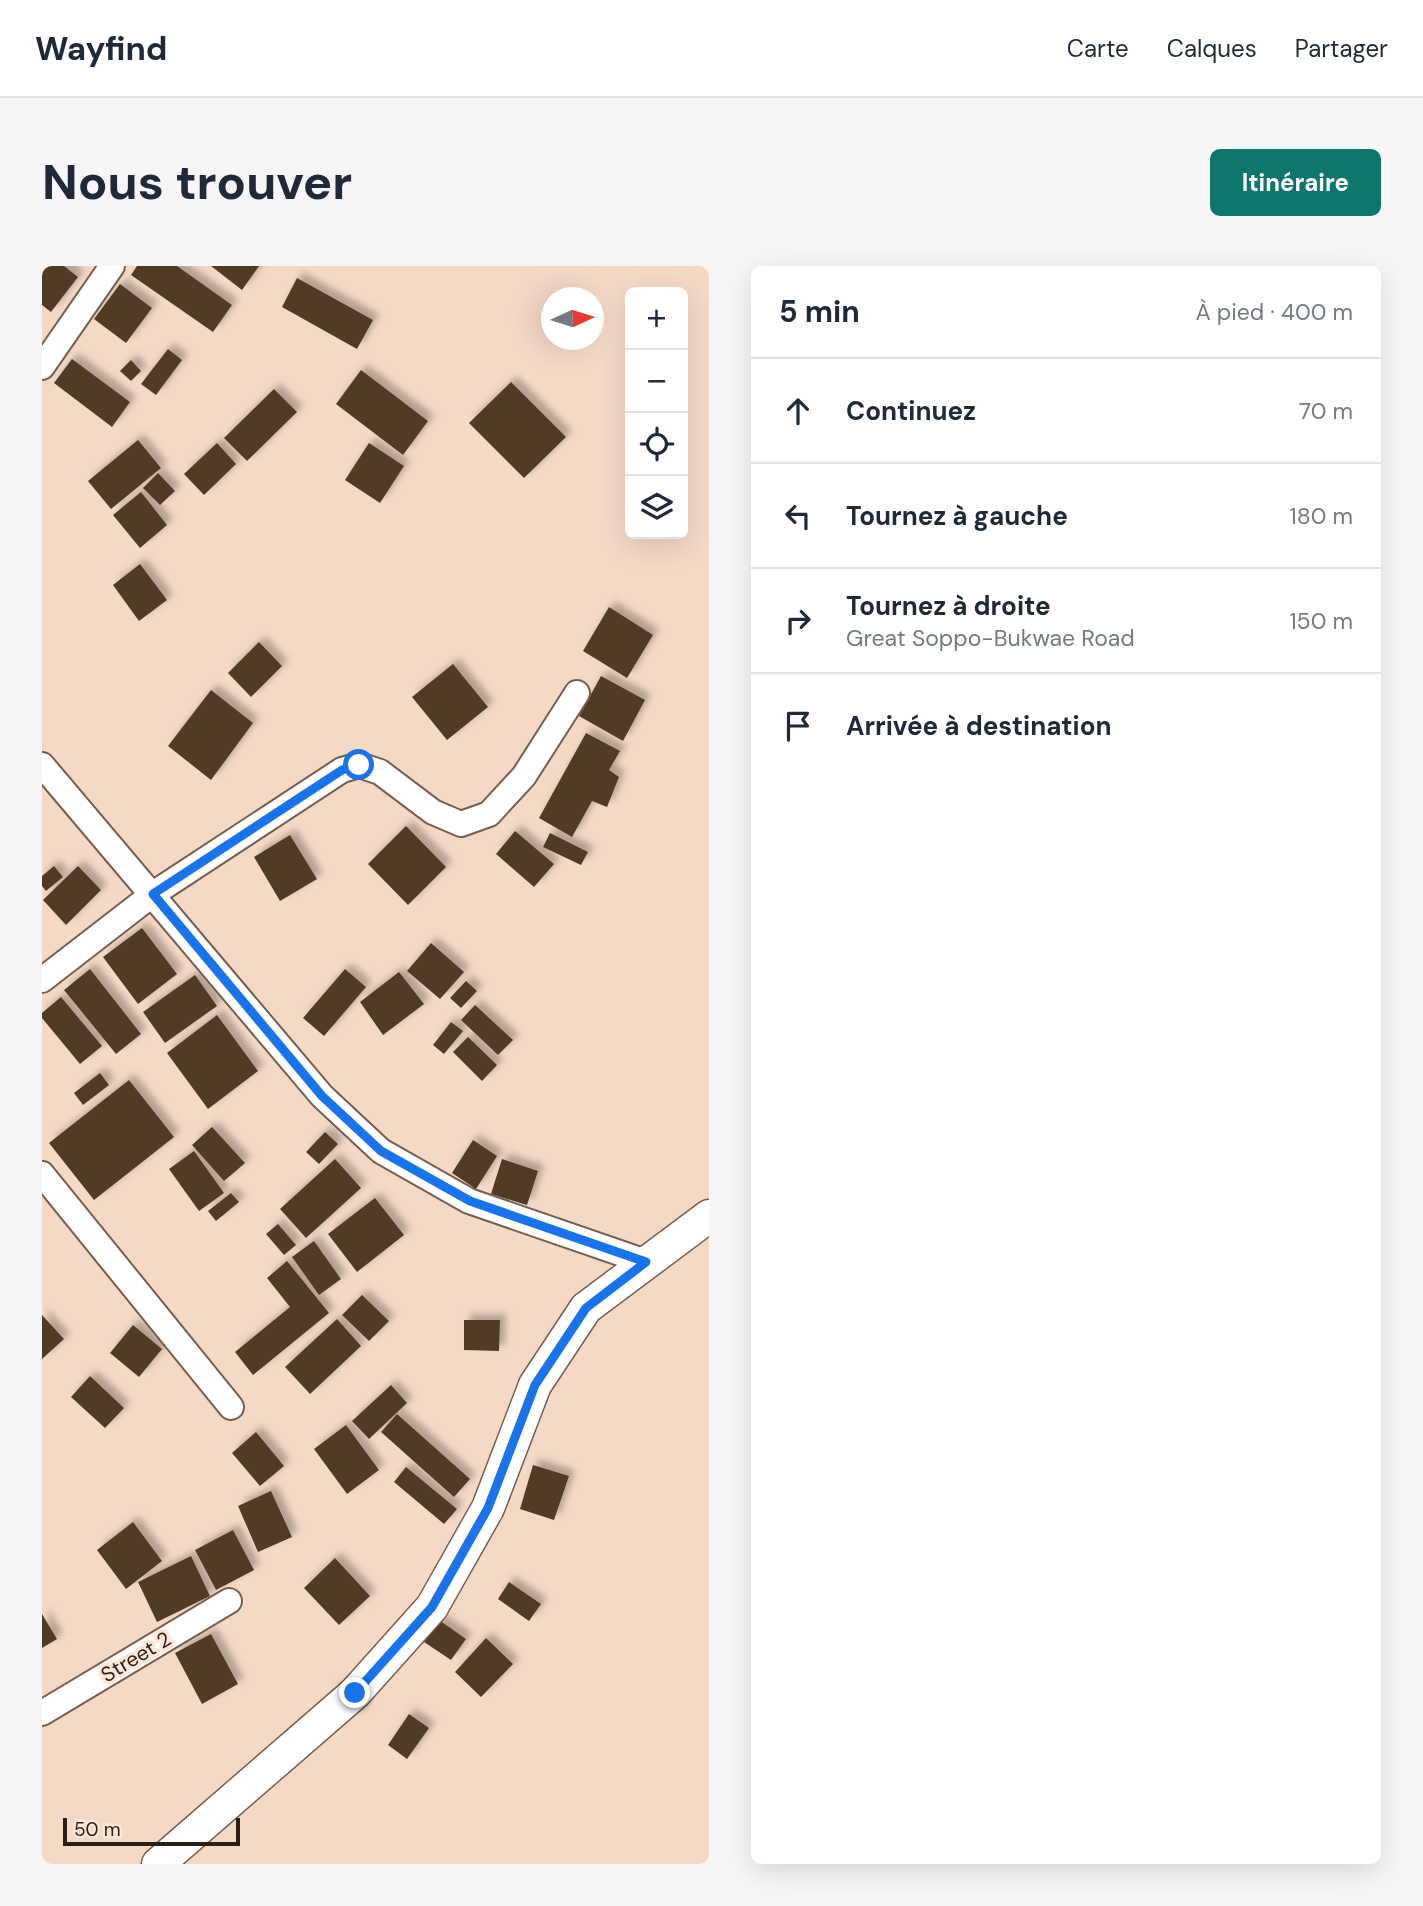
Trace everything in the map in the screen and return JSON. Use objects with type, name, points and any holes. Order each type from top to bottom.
[{"type":"street","points":[[42,367],[112,266]]},
{"type":"street","points":[[42,980],[153,894],[342,770],[359,765],[380,772],[433,813],[461,824],[489,814],[524,776],[577,693]]},
{"type":"street","points":[[42,765],[322,1096],[381,1151],[470,1201],[646,1262]]},
{"type":"street","points":[[42,1174],[231,1408]]},
{"type":"street","points":[[158,1864],[355,1693],[432,1607],[488,1508],[535,1385],[586,1308],[709,1216]]},
{"type":"street","name":"Street 2","points":[[42,1713],[229,1601]]},
{"type":"building","points":[[42,266],[64,266],[78,277],[51,312],[42,305]]},
{"type":"building","points":[[137,266],[177,266],[232,305],[213,332],[131,275]]},
{"type":"building","points":[[211,266],[259,266],[242,290]]},
{"type":"building","points":[[297,278],[373,320],[357,349],[282,307]]},
{"type":"building","points":[[120,284],[152,308],[126,343],[94,319]]},
{"type":"building","points":[[168,349],[182,360],[156,395],[141,384]]},
{"type":"building","points":[[72,359],[130,402],[112,427],[54,383]]},
{"type":"building","points":[[131,360],[141,371],[131,381],[120,371]]},
{"type":"building","points":[[361,370],[428,421],[403,455],[336,404]]},
{"type":"building","points":[[511,382],[566,437],[524,478],[469,423]]},
{"type":"building","points":[[274,389],[297,412],[247,461],[224,438]]},
{"type":"building","points":[[138,440],[161,468],[111,509],[88,481]]},
{"type":"building","points":[[217,443],[236,464],[204,495],[184,474]]},
{"type":"building","points":[[369,443],[404,466],[380,503],[345,480]]},
{"type":"building","points":[[158,473],[175,491],[160,505],[143,488]]},
{"type":"building","points":[[141,492],[167,525],[140,548],[113,515]]},
{"type":"building","points":[[140,564],[167,600],[139,621],[113,585]]},
{"type":"building","points":[[609,607],[653,635],[627,678],[583,651]]},
{"type":"building","points":[[259,642],[282,666],[251,697],[228,673]]},
{"type":"building","points":[[453,664],[488,707],[447,740],[412,697]]},
{"type":"building","points":[[601,676],[645,700],[623,741],[579,716]]},
{"type":"building","points":[[211,690],[253,723],[211,780],[168,746]]},
{"type":"building","points":[[586,733],[620,751],[609,770],[619,777],[607,807],[592,801],[572,837],[539,818]]},
{"type":"building","points":[[406,826],[446,867],[408,905],[368,864]]},
{"type":"building","points":[[515,831],[554,864],[534,887],[496,854]]},
{"type":"building","points":[[550,833],[588,852],[581,865],[543,847]]},
{"type":"building","points":[[290,835],[317,879],[280,901],[254,857]]},
{"type":"building","points":[[54,866],[63,877],[46,891],[42,886],[42,876]]},
{"type":"building","points":[[78,866],[101,890],[66,925],[43,900]]},
{"type":"building","points":[[142,928],[177,974],[138,1004],[103,957]]},
{"type":"building","points":[[431,943],[464,972],[440,999],[407,971]]},
{"type":"building","points":[[90,969],[141,1034],[116,1054],[64,990]]},
{"type":"building","points":[[345,969],[366,987],[324,1036],[303,1018]]},
{"type":"building","points":[[399,972],[424,1004],[383,1035],[360,1002]]},
{"type":"building","points":[[195,975],[217,1006],[165,1043],[143,1012]]},
{"type":"building","points":[[466,981],[477,991],[461,1008],[450,998]]},
{"type":"building","points":[[61,997],[102,1046],[80,1064],[42,1018],[42,1013]]},
{"type":"building","points":[[475,1005],[513,1040],[498,1055],[461,1020]]},
{"type":"building","points":[[217,1015],[258,1071],[208,1109],[167,1053]]},
{"type":"building","points":[[451,1022],[463,1031],[444,1054],[433,1045]]},
{"type":"building","points":[[468,1037],[497,1065],[482,1081],[453,1052]]},
{"type":"building","points":[[100,1073],[109,1085],[83,1105],[74,1093]]},
{"type":"building","points":[[129,1080],[174,1137],[94,1200],[49,1143]]},
{"type":"building","points":[[212,1127],[245,1163],[224,1181],[192,1145]]},
{"type":"building","points":[[325,1132],[338,1144],[319,1164],[306,1152]]},
{"type":"building","points":[[473,1140],[497,1156],[476,1189],[452,1173]]},
{"type":"building","points":[[194,1151],[224,1193],[199,1211],[169,1169]]},
{"type":"building","points":[[335,1159],[361,1188],[306,1238],[280,1209]]},
{"type":"building","points":[[502,1159],[538,1171],[527,1205],[491,1194]]},
{"type":"building","points":[[231,1193],[239,1202],[216,1221],[208,1211]]},
{"type":"building","points":[[375,1198],[404,1235],[357,1272],[328,1234]]},
{"type":"building","points":[[278,1224],[296,1245],[284,1255],[266,1234]]},
{"type":"building","points":[[314,1241],[341,1279],[319,1295],[292,1257]]},
{"type":"building","points":[[287,1261],[329,1313],[253,1375],[235,1352],[290,1307],[267,1278]]},
{"type":"building","points":[[362,1295],[389,1321],[369,1341],[342,1315]]},
{"type":"building","points":[[42,1315],[64,1339],[42,1359]]},
{"type":"building","points":[[337,1319],[361,1346],[310,1394],[285,1367]]},
{"type":"building","points":[[464,1320],[500,1320],[499,1351],[464,1350]]},
{"type":"building","points":[[133,1325],[162,1349],[139,1377],[110,1353]]},
{"type":"building","points":[[90,1376],[124,1408],[105,1428],[71,1397]]},
{"type":"building","points":[[391,1385],[407,1403],[369,1439],[352,1421]]},
{"type":"building","points":[[397,1414],[470,1479],[454,1497],[381,1432]]},
{"type":"building","points":[[346,1425],[379,1470],[347,1494],[314,1449]]},
{"type":"building","points":[[256,1432],[284,1466],[260,1486],[232,1453]]},
{"type":"building","points":[[533,1465],[569,1476],[554,1520],[520,1509]]},
{"type":"building","points":[[406,1467],[457,1509],[444,1524],[394,1482]]},
{"type":"building","points":[[271,1491],[292,1537],[258,1552],[238,1506]]},
{"type":"building","points":[[133,1522],[162,1561],[126,1589],[97,1550]]},
{"type":"building","points":[[233,1530],[254,1570],[216,1590],[195,1550]]},
{"type":"building","points":[[191,1556],[210,1596],[157,1622],[138,1582]]},
{"type":"building","points":[[335,1558],[370,1596],[339,1625],[304,1588]]},
{"type":"building","points":[[509,1582],[541,1604],[529,1621],[498,1599]]},
{"type":"building","points":[[42,1614],[57,1639],[42,1648]]},
{"type":"building","points":[[439,1620],[466,1639],[451,1660],[424,1642]]},
{"type":"building","points":[[211,1634],[238,1684],[202,1704],[175,1653]]},
{"type":"building","points":[[486,1638],[513,1664],[481,1697],[455,1672]]},
{"type":"building","points":[[409,1714],[429,1728],[407,1759],[388,1745]]},
{"type":"route","points":[[355,1693],[432,1607],[488,1508],[535,1385],[586,1308],[646,1262],[470,1201],[381,1151],[322,1096],[153,894],[342,770],[359,765]]}]
